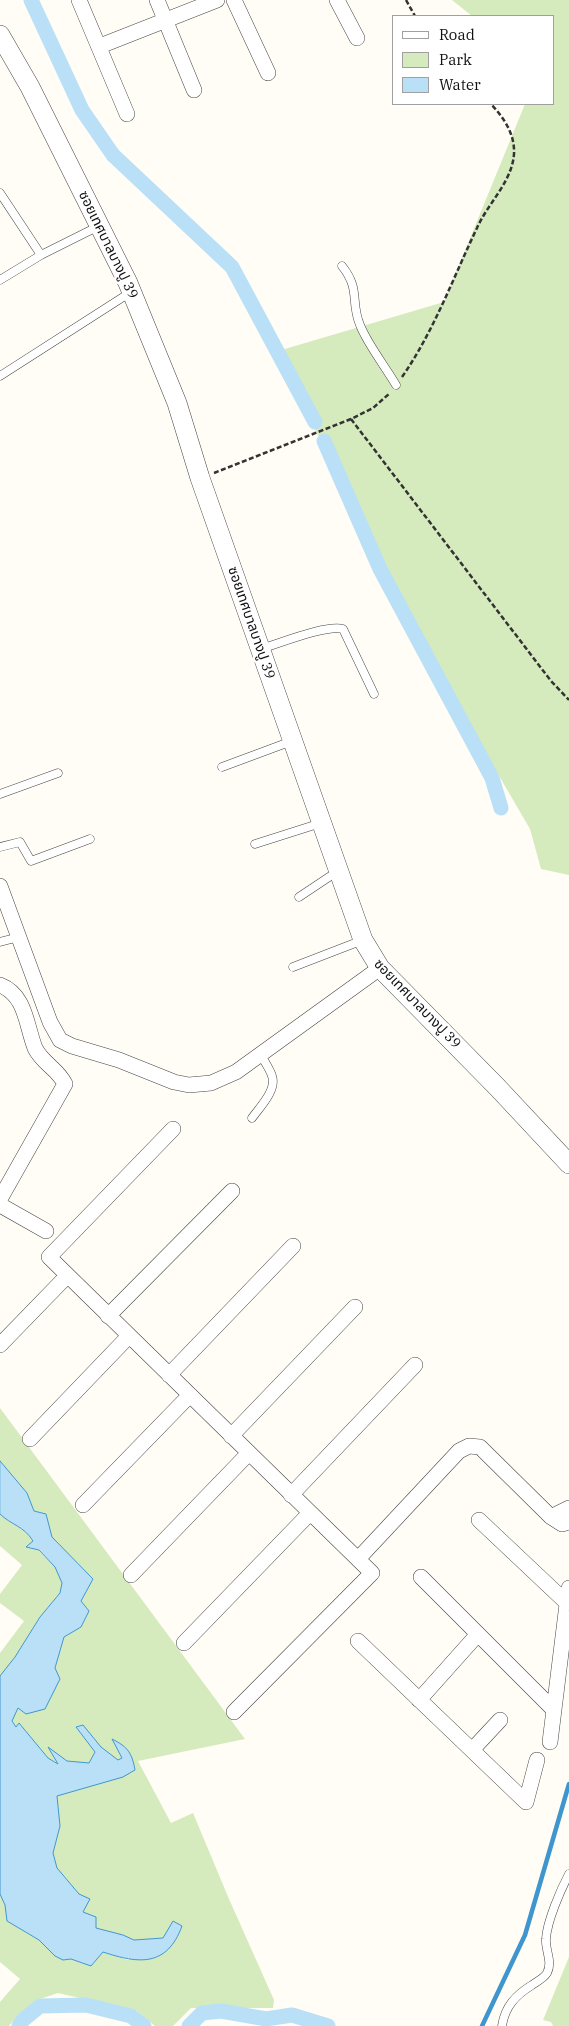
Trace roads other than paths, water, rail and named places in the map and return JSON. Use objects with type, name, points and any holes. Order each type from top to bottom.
[{"type":"street","points":[[79,0],[100,46],[127,114]]},
{"type":"street","points":[[157,0],[194,90]]},
{"type":"street","points":[[100,46],[217,0]]},
{"type":"street","points":[[234,0],[268,73]]},
{"type":"street","points":[[337,0],[357,38]]},
{"type":"street","name":"ซอยเทศบาลบางปู 39","points":[[0,35],[30,87],[132,292],[176,403],[200,478],[363,940],[380,968],[498,1088],[569,1164]]},
{"type":"street","points":[[0,886],[54,1031],[60,1040],[72,1046],[118,1060],[158,1077],[189,1085],[211,1083],[236,1072],[380,968]]},
{"type":"street","points":[[0,985],[7,988],[20,1004],[26,1016],[36,1048],[45,1063],[60,1076],[65,1084],[0,1200]]},
{"type":"street","points":[[173,1129],[48,1257],[372,1573],[234,1712]]},
{"type":"street","points":[[108,1316],[232,1191]]},
{"type":"street","points":[[0,1205],[46,1231]]},
{"type":"street","points":[[170,1375],[293,1246]]},
{"type":"street","points":[[0,1345],[67,1276]]},
{"type":"street","points":[[231,1436],[355,1307]]},
{"type":"street","points":[[30,1439],[129,1336]]},
{"type":"street","points":[[292,1495],[415,1365]]},
{"type":"street","points":[[83,1505],[190,1395]]},
{"type":"street","points":[[358,1559],[459,1451],[469,1446],[480,1446],[551,1517],[562,1524],[569,1522]]},
{"type":"street","points":[[131,1575],[249,1453]]},
{"type":"street","points":[[551,1517],[569,1508]]},
{"type":"street","points":[[184,1643],[310,1513]]},
{"type":"street","points":[[479,1520],[568,1596],[550,1742]]},
{"type":"street","points":[[421,1577],[554,1710]]},
{"type":"street","points":[[419,1700],[478,1634]]},
{"type":"street","points":[[358,1640],[526,1802],[537,1760]]},
{"type":"street","points":[[472,1750],[500,1720]]},
{"type":"lane","points":[[0,193],[41,255]]},
{"type":"lane","points":[[0,280],[41,255],[99,226]]},
{"type":"lane","points":[[342,266],[353,282],[356,310],[361,327],[396,385]]},
{"type":"lane","points":[[0,376],[132,292]]},
{"type":"lane","points":[[260,649],[312,633],[334,628],[342,629],[374,694]]},
{"type":"lane","points":[[222,767],[292,741]]},
{"type":"lane","points":[[0,794],[58,773]]},
{"type":"lane","points":[[255,844],[321,823]]},
{"type":"lane","points":[[0,847],[20,842],[31,861],[90,839]]},
{"type":"lane","points":[[299,897],[338,871]]},
{"type":"lane","points":[[0,942],[19,937]]},
{"type":"lane","points":[[293,967],[363,940]]},
{"type":"lane","points":[[252,1118],[271,1091],[273,1083],[272,1076],[261,1055]]},
{"type":"lane","points":[[502,2026],[508,2007],[520,1993],[548,1972],[549,1963],[546,1939],[561,1889],[569,1874]]},
{"type":"water","points":[[0,1461],[27,1493],[34,1511],[46,1514],[52,1537],[93,1579],[81,1601],[89,1611],[81,1627],[64,1637],[55,1668],[60,1679],[45,1709],[26,1714],[18,1708],[12,1721],[16,1727],[19,1723],[48,1758],[58,1764],[48,1747],[67,1761],[89,1763],[95,1752],[76,1727],[83,1725],[101,1747],[118,1760],[122,1758],[112,1739],[126,1748],[131,1755],[135,1770],[123,1777],[57,1796],[60,1826],[53,1853],[57,1868],[79,1894],[90,1899],[83,1912],[96,1917],[96,1928],[134,1940],[163,1938],[173,1921],[182,1926],[176,1939],[168,1949],[150,1959],[128,1959],[103,1952],[91,1966],[71,1959],[63,1960],[55,1956],[39,1940],[7,1921],[5,1905],[0,1894],[0,1676],[15,1657],[40,1617],[60,1593],[62,1583],[55,1567],[39,1550],[26,1547],[33,1541],[29,1536],[0,1514]]},
{"type":"waterway","points":[[31,0],[82,110],[113,155],[232,267],[315,422]]},
{"type":"waterway","points":[[324,441],[380,569],[492,778],[501,808]]},
{"type":"waterway","points":[[482,2026],[525,1935],[569,1784]]},
{"type":"waterway","points":[[19,2026],[23,2020],[40,2006],[86,2005],[131,2016],[144,2026]]},
{"type":"waterway","points":[[189,2026],[202,2013],[221,2011],[266,2019],[292,2015],[328,2026]]}]
